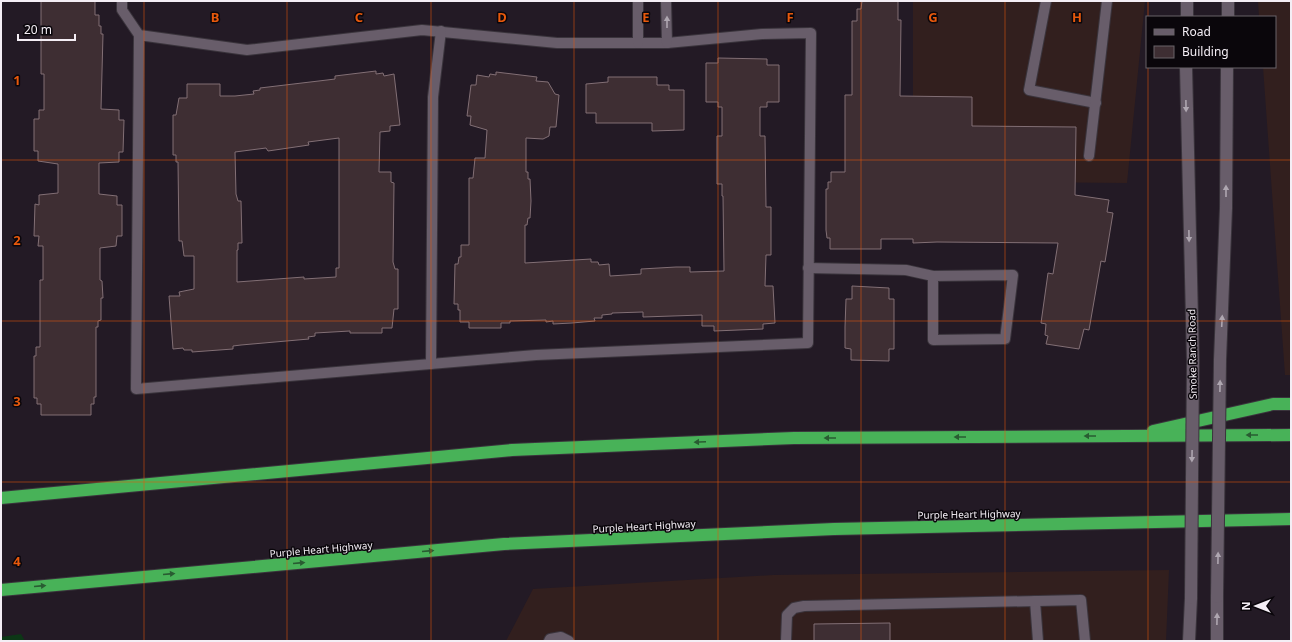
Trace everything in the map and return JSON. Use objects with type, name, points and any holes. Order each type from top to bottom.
[{"type":"highway","points":[[1129,436],[1273,404],[1291,404]]},
{"type":"highway","points":[[1,498],[512,450],[794,438],[1291,435]]},
{"type":"highway","name":"Purple Heart Highway","points":[[1,590],[504,544],[834,529],[1291,519]]},
{"type":"main road","points":[[1187,1],[1187,16]]},
{"type":"main road","points":[[1228,1],[1228,16]]},
{"type":"main road","name":"Smoke Ranch Road","points":[[1186,68],[1193,361],[1191,598],[1189,641]]},
{"type":"main road","points":[[1216,641],[1220,360],[1226,208],[1227,68]]},
{"type":"lane","points":[[122,1],[122,10],[139,36],[136,389],[431,364],[624,350],[808,343],[811,33],[762,34],[666,44],[557,43],[422,30],[247,50],[139,36]]},
{"type":"lane","points":[[638,1],[638,43]]},
{"type":"lane","points":[[666,1],[666,44]]},
{"type":"lane","points":[[1046,1],[1029,90],[1096,103]]},
{"type":"lane","points":[[1090,156],[1107,1]]},
{"type":"lane","points":[[431,364],[433,97],[441,31]]},
{"type":"lane","points":[[808,268],[906,270],[933,276],[1013,275],[1005,339],[933,340],[933,276]]},
{"type":"lane","points":[[786,641],[787,615],[794,608],[804,606],[1081,600],[1084,641]]},
{"type":"lane","points":[[1035,601],[1038,641]]},
{"type":"lane","points":[[549,641],[550,639],[561,637],[569,641]]},
{"type":"shaded area","points":[[913,1],[1145,1],[1127,183],[913,181]]},
{"type":"shaded area","points":[[1258,1],[1291,1],[1291,375],[1285,375],[1263,68],[1276,68],[1276,16],[1259,16]]},
{"type":"shaded area","points":[[1169,570],[1166,641],[506,641],[533,589],[773,575]]},
{"type":"green space","points":[[21,634],[25,641],[1,641],[1,637]]},
{"type":"building","points":[[41,1],[95,1],[95,15],[99,15],[99,26],[101,26],[101,34],[103,34],[101,109],[119,110],[119,120],[124,120],[123,152],[119,152],[119,162],[99,163],[99,194],[117,196],[117,205],[122,205],[122,236],[117,236],[116,246],[100,248],[100,280],[102,281],[103,298],[101,298],[101,320],[98,321],[98,327],[96,327],[96,397],[94,397],[94,404],[91,404],[91,415],[41,415],[41,404],[37,404],[37,398],[34,398],[34,356],[36,356],[36,347],[40,347],[40,280],[43,280],[43,246],[38,246],[39,236],[34,236],[35,204],[39,205],[39,195],[58,193],[58,164],[38,161],[38,151],[34,151],[34,119],[39,119],[39,110],[44,110],[44,74],[41,74]]},
{"type":"building","points":[[862,1],[898,1],[898,20],[901,20],[900,96],[972,97],[972,126],[1076,127],[1075,195],[1109,200],[1107,212],[1113,213],[1105,262],[1101,261],[1089,330],[1084,329],[1079,349],[1046,344],[1048,336],[1045,335],[1046,324],[1041,323],[1048,273],[1053,274],[1058,243],[913,243],[913,239],[881,239],[881,249],[830,249],[830,238],[827,238],[826,230],[826,189],[828,189],[828,182],[831,182],[831,172],[845,172],[845,95],[852,95],[852,21],[857,21],[857,9],[861,9]]},
{"type":"building","points":[[718,58],[767,59],[767,65],[779,65],[779,102],[767,102],[767,107],[760,107],[760,136],[765,136],[766,207],[771,207],[771,255],[766,255],[765,286],[773,286],[775,323],[763,324],[763,329],[714,331],[714,326],[702,326],[702,315],[643,317],[643,312],[612,313],[602,315],[602,318],[594,318],[595,321],[572,323],[553,324],[553,321],[546,322],[546,320],[510,321],[510,323],[501,323],[501,328],[469,328],[469,322],[460,322],[460,310],[458,310],[458,304],[454,304],[455,264],[458,264],[459,257],[461,257],[461,245],[469,245],[469,178],[473,178],[475,158],[485,158],[487,130],[470,125],[471,116],[467,116],[471,85],[476,85],[477,75],[489,77],[490,74],[496,75],[496,72],[537,77],[536,81],[548,82],[555,94],[559,95],[556,127],[550,127],[549,136],[543,139],[526,138],[526,172],[528,172],[528,179],[530,179],[531,201],[530,218],[528,218],[527,225],[525,225],[525,263],[591,259],[591,262],[598,262],[599,265],[609,264],[610,276],[641,274],[641,269],[676,267],[690,267],[690,272],[724,271],[723,196],[722,184],[717,184],[717,136],[722,136],[722,107],[718,107],[718,102],[706,102],[706,63],[718,63]]},
{"type":"building","points":[[376,71],[376,74],[383,73],[384,76],[394,74],[400,125],[390,126],[390,131],[380,132],[379,172],[391,172],[391,182],[394,183],[393,262],[395,269],[398,269],[398,309],[394,309],[392,328],[382,328],[382,333],[350,333],[350,331],[315,333],[315,336],[308,337],[309,339],[233,346],[233,349],[192,352],[192,350],[184,350],[183,348],[173,349],[169,296],[180,296],[179,292],[194,289],[194,256],[184,256],[182,241],[179,241],[178,162],[176,162],[176,155],[173,155],[173,115],[176,115],[179,98],[187,98],[187,84],[220,84],[220,96],[235,96],[254,94],[253,91],[260,90],[260,88],[335,79],[335,76]],"holes":[[[339,138],[339,268],[336,268],[336,277],[304,279],[304,277],[237,282],[237,250],[238,243],[242,243],[241,201],[238,201],[236,194],[235,152],[266,148],[268,151],[309,145],[308,142]]]},
{"type":"building","points":[[608,77],[657,77],[657,85],[669,85],[669,90],[684,90],[684,130],[652,131],[652,123],[596,123],[596,113],[586,113],[586,84],[608,82]]},
{"type":"building","points":[[852,286],[889,288],[889,299],[894,299],[894,349],[889,349],[889,361],[851,360],[851,349],[845,348],[846,299],[852,299]]},
{"type":"building","points":[[890,623],[890,641],[814,641],[814,624]]}]
